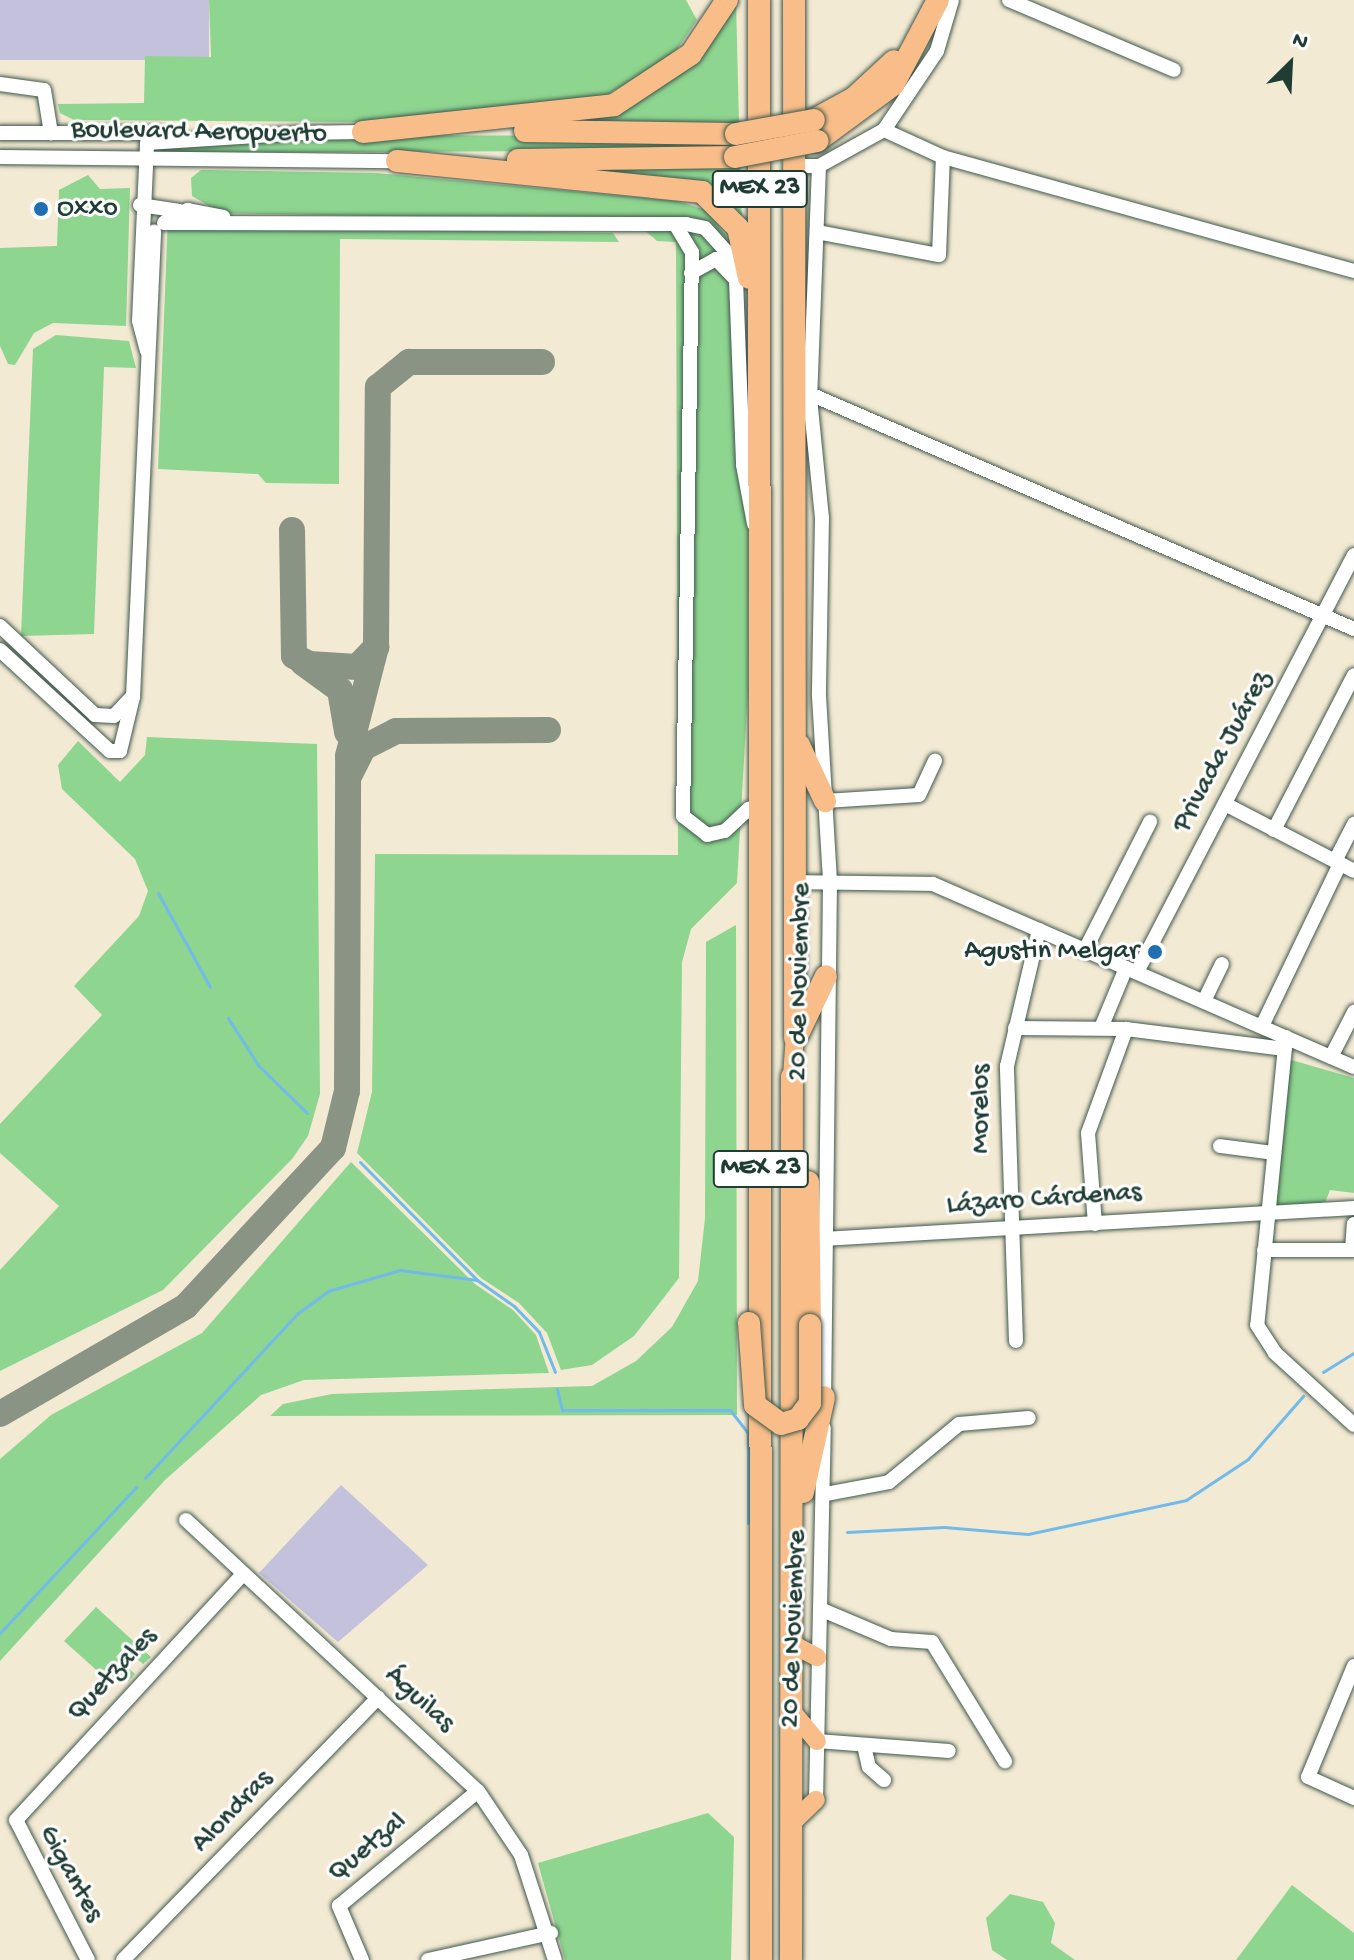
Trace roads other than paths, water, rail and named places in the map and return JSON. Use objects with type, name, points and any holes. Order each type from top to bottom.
[{"type":"highway","points":[[363,132],[614,105],[691,54],[727,0]]},
{"type":"highway","name":"MEX 23","points":[[759,0],[761,1960]]},
{"type":"highway","name":"MEX 23","points":[[794,0],[792,882],[795,1038]]},
{"type":"highway","points":[[363,132],[736,134],[815,131],[888,69],[925,0]]},
{"type":"highway","points":[[397,161],[735,157],[815,131],[893,85],[938,0]]},
{"type":"highway","points":[[397,161],[702,192],[738,228],[748,276],[760,378]]},
{"type":"highway","points":[[761,692],[749,809],[749,1323],[755,1405],[781,1424],[798,1419],[810,1403],[808,1158],[792,1077]]},
{"type":"highway","points":[[793,713],[803,764],[825,801]]},
{"type":"highway","points":[[795,1038],[826,976]]},
{"type":"highway","name":"MEX 23","points":[[791,1960],[796,1646],[792,1077]]},
{"type":"highway","points":[[794,1532],[824,1397]]},
{"type":"main road","name":"MEX 23","points":[[792,1077],[795,1038]]},
{"type":"main road","points":[[796,1646],[817,1657]]},
{"type":"main road","points":[[795,1715],[817,1741]]},
{"type":"main road","points":[[795,1820],[816,1800]]},
{"type":"street","points":[[794,166],[819,166],[884,130],[937,51],[952,0]]},
{"type":"street","points":[[1009,0],[1174,70]]},
{"type":"street","points":[[0,84],[44,90],[51,133]]},
{"type":"street","points":[[884,130],[943,157],[1354,271]]},
{"type":"street","name":"Boulevard Aeropuerto","points":[[0,133],[363,132]]},
{"type":"street","points":[[149,355],[139,330],[139,241],[141,158],[154,137],[303,133]]},
{"type":"street","name":"Boulevard Aeropuerto","points":[[0,157],[397,161]]},
{"type":"street","points":[[817,232],[939,255],[943,157]]},
{"type":"street","name":"20 de Noviembre","points":[[816,1800],[817,1657],[826,1494],[823,1239],[830,882],[816,554],[822,518],[810,394],[819,166]]},
{"type":"street","points":[[140,205],[243,223]]},
{"type":"street","points":[[139,241],[180,211]]},
{"type":"street","points":[[159,227],[243,223],[675,224],[705,228],[748,276]]},
{"type":"street","points":[[675,224],[689,239],[691,273],[683,816],[707,835],[725,831],[749,809]]},
{"type":"street","points":[[0,650],[110,751],[120,751],[129,736],[133,697],[149,355],[159,227]]},
{"type":"street","points":[[691,273],[716,259],[736,280],[745,494],[761,538]]},
{"type":"street","points":[[810,394],[1354,629]]},
{"type":"street","name":"Privada Juárez","points":[[1101,1028],[1225,804],[1354,555]]},
{"type":"street","points":[[0,626],[95,715],[114,716],[133,697]]},
{"type":"street","points":[[1274,830],[1354,675]]},
{"type":"street","points":[[825,801],[919,795],[935,760]]},
{"type":"street","points":[[1225,804],[1343,865]]},
{"type":"street","points":[[1085,950],[1150,822]]},
{"type":"street","points":[[1262,1026],[1343,865],[1354,824]]},
{"type":"street","points":[[792,882],[933,884],[1262,1026],[1286,1043]]},
{"type":"street","name":"Morelos","points":[[1016,1341],[1006,1088],[1015,1028],[1039,930]]},
{"type":"street","points":[[1204,1001],[1222,964]]},
{"type":"street","points":[[1331,1057],[1354,1012]]},
{"type":"street","points":[[1015,1028],[1126,1029],[1286,1043],[1354,1067]]},
{"type":"street","points":[[1095,1224],[1088,1133],[1126,1029]]},
{"type":"street","points":[[1286,1043],[1264,1250],[1262,1337],[1353,1423]]},
{"type":"street","points":[[1220,1146],[1274,1153]]},
{"type":"street","name":"Lázaro Cárdenas","points":[[823,1239],[1095,1224],[1268,1209],[1354,1208]]},
{"type":"street","points":[[1264,1250],[1353,1250],[1354,1224]]},
{"type":"street","points":[[826,1494],[889,1482],[959,1424],[1029,1418]]},
{"type":"street","name":"Águilas","points":[[186,1520],[478,1791],[521,1855],[551,1933],[555,1960]]},
{"type":"street","name":"Quetzales","points":[[20,1811],[243,1574]]},
{"type":"street","points":[[820,1609],[891,1639],[932,1642],[1005,1761]]},
{"type":"street","points":[[1354,1666],[1308,1777],[1354,1798]]},
{"type":"street","name":"Alondras","points":[[123,1960],[378,1698]]},
{"type":"street","points":[[817,1741],[865,1750],[949,1751]]},
{"type":"street","points":[[865,1750],[869,1767],[884,1780]]},
{"type":"street","name":"Quetzal","points":[[362,1960],[339,1906],[478,1791]]},
{"type":"street","name":"Gigantes","points":[[20,1811],[16,1831],[88,1960]]},
{"type":"street","points":[[428,1960],[551,1933]]},
{"type":"waterway","points":[[158,893],[210,987]]},
{"type":"waterway","points":[[228,1018],[258,1065],[307,1113]]},
{"type":"waterway","points":[[360,1162],[477,1280],[514,1306],[539,1332],[555,1372]]},
{"type":"waterway","points":[[145,1478],[298,1313],[328,1291],[400,1270],[477,1280]]},
{"type":"waterway","points":[[1323,1372],[1354,1353]]},
{"type":"waterway","points":[[557,1389],[562,1410],[730,1410],[748,1433],[748,1523]]},
{"type":"waterway","points":[[847,1532],[944,1527],[1028,1534],[1186,1500],[1248,1459],[1303,1396]]},
{"type":"waterway","points":[[0,1633],[136,1487]]},
{"type":"place","name":"Oxxo","points":[[41,209]]},
{"type":"place","name":"Agustin Melgar","points":[[1155,952]]}]
